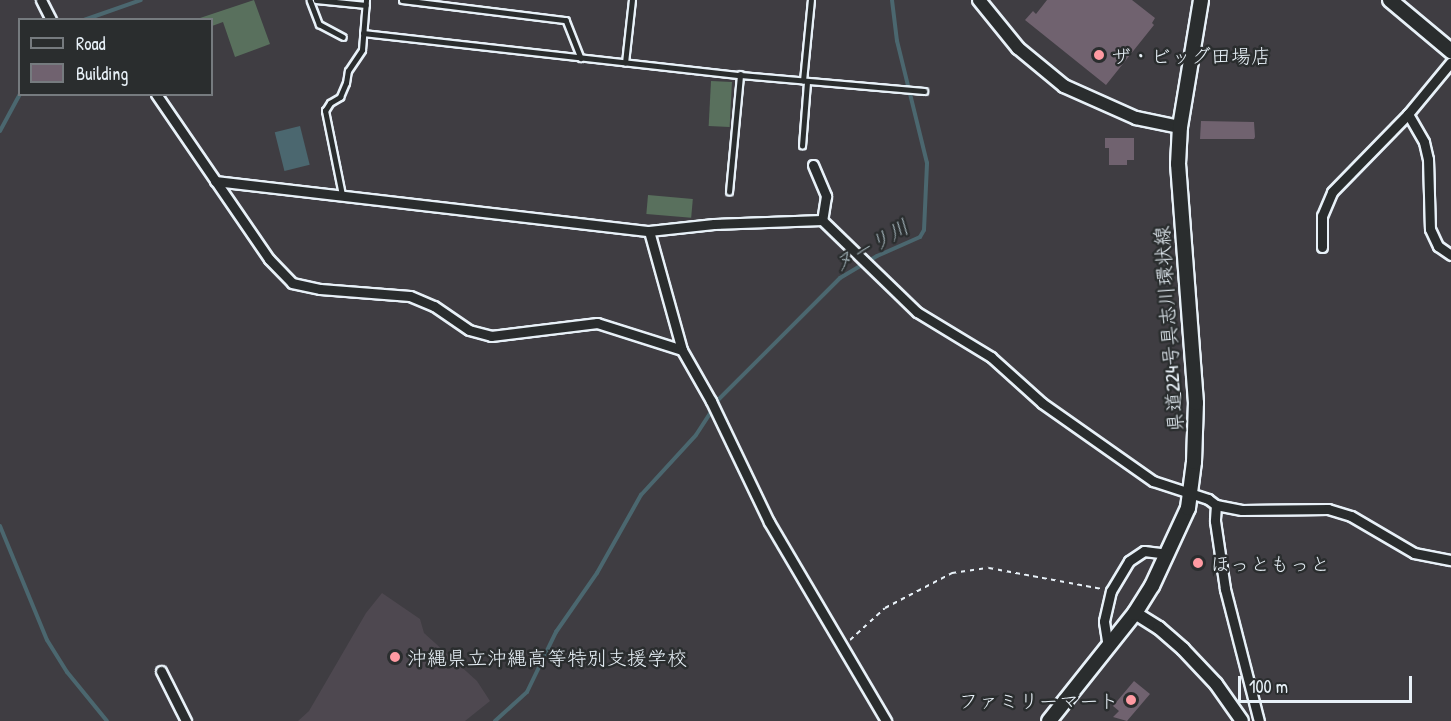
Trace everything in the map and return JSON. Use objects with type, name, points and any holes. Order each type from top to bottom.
[{"type":"main road","name":"県道224号具志川環状線","points":[[1049,721],[1135,613],[1168,554],[1185,514],[1190,493],[1196,403],[1179,202],[1180,127],[1201,0]]},
{"type":"main road","points":[[1390,0],[1451,51]]},
{"type":"street","points":[[41,0],[50,18]]},
{"type":"street","points":[[980,0],[1018,48],[1064,86],[1104,106],[1136,118],[1180,127]]},
{"type":"street","points":[[1322,247],[1322,216],[1332,192],[1408,114],[1451,62]]},
{"type":"street","points":[[157,96],[269,259],[292,283],[320,289],[410,296],[434,306],[469,330],[491,336],[597,323],[682,350]]},
{"type":"street","points":[[1408,114],[1424,142],[1428,159],[1430,229],[1438,246],[1451,255]]},
{"type":"street","points":[[813,165],[826,196],[822,220]]},
{"type":"street","points":[[215,181],[649,231],[714,224],[822,220],[917,312],[991,357],[1042,404],[1153,481],[1190,493],[1216,505],[1242,510],[1328,509],[1351,516],[1414,553],[1451,560]]},
{"type":"street","points":[[649,231],[682,350],[711,401],[769,522],[886,721]]},
{"type":"street","points":[[1216,505],[1215,521],[1225,589],[1259,721]]},
{"type":"street","points":[[1108,646],[1104,621],[1111,591],[1129,561],[1144,551],[1168,554]]},
{"type":"street","points":[[1135,613],[1159,628],[1183,649],[1216,684],[1242,721]]},
{"type":"street","points":[[161,670],[186,721]]},
{"type":"lane","points":[[310,0],[319,24],[344,37]]},
{"type":"lane","points":[[316,0],[366,2],[362,50],[348,70],[346,83],[339,97],[330,103],[325,111],[342,196]]},
{"type":"lane","points":[[402,0],[566,20],[581,58]]},
{"type":"lane","points":[[625,63],[632,0]]},
{"type":"lane","points":[[802,146],[811,0]]},
{"type":"lane","points":[[363,33],[805,82],[924,91]]},
{"type":"lane","points":[[729,192],[740,75]]},
{"type":"path","points":[[843,646],[885,608],[952,573],[989,568],[1111,591]]},
{"type":"shaded area","name":"沖縄県立沖縄高等特別支援学校","points":[[382,593],[420,619],[424,633],[477,681],[490,701],[465,721],[298,721],[309,711],[366,613]]},
{"type":"green space","points":[[254,0],[270,44],[235,57],[223,22],[213,26],[213,18],[200,18]]},
{"type":"green space","points":[[711,81],[732,82],[730,127],[709,126]]},
{"type":"green space","points":[[648,195],[693,199],[691,218],[646,214]]},
{"type":"water","points":[[300,126],[310,165],[284,171],[275,132]]},
{"type":"building","name":"ザ・ビッグ田場店","points":[[1047,0],[1132,0],[1155,18],[1152,23],[1154,25],[1106,85],[1025,20],[1033,11],[1036,14]]},
{"type":"building","points":[[1201,121],[1254,122],[1255,137],[1254,139],[1200,139]]},
{"type":"building","points":[[1105,138],[1134,138],[1134,160],[1127,160],[1127,165],[1109,165],[1109,148],[1105,148]]},
{"type":"building","name":"ファミリーマート","points":[[1134,681],[1150,694],[1127,721],[1113,717],[1119,711],[1113,706]]},
{"type":"waterway","points":[[90,18],[141,0]]},
{"type":"waterway","name":"ヌーリ川","points":[[717,401],[840,278],[877,256],[920,237],[924,230],[927,163],[897,41],[892,0]]},
{"type":"waterway","points":[[0,131],[19,96]]},
{"type":"waterway","name":"ヌーリ川","points":[[495,721],[527,692],[556,632],[597,573],[641,495],[696,435],[712,410]]},
{"type":"waterway","points":[[0,526],[47,640],[67,672],[107,721]]},
{"type":"place","name":"ザ・ビッグ田場店","points":[[1099,55]]},
{"type":"place","name":"ほっともっと","points":[[1198,563]]},
{"type":"place","name":"沖縄県立沖縄高等特別支援学校","points":[[395,657]]},
{"type":"place","name":"ファミリーマート","points":[[1131,700]]}]
